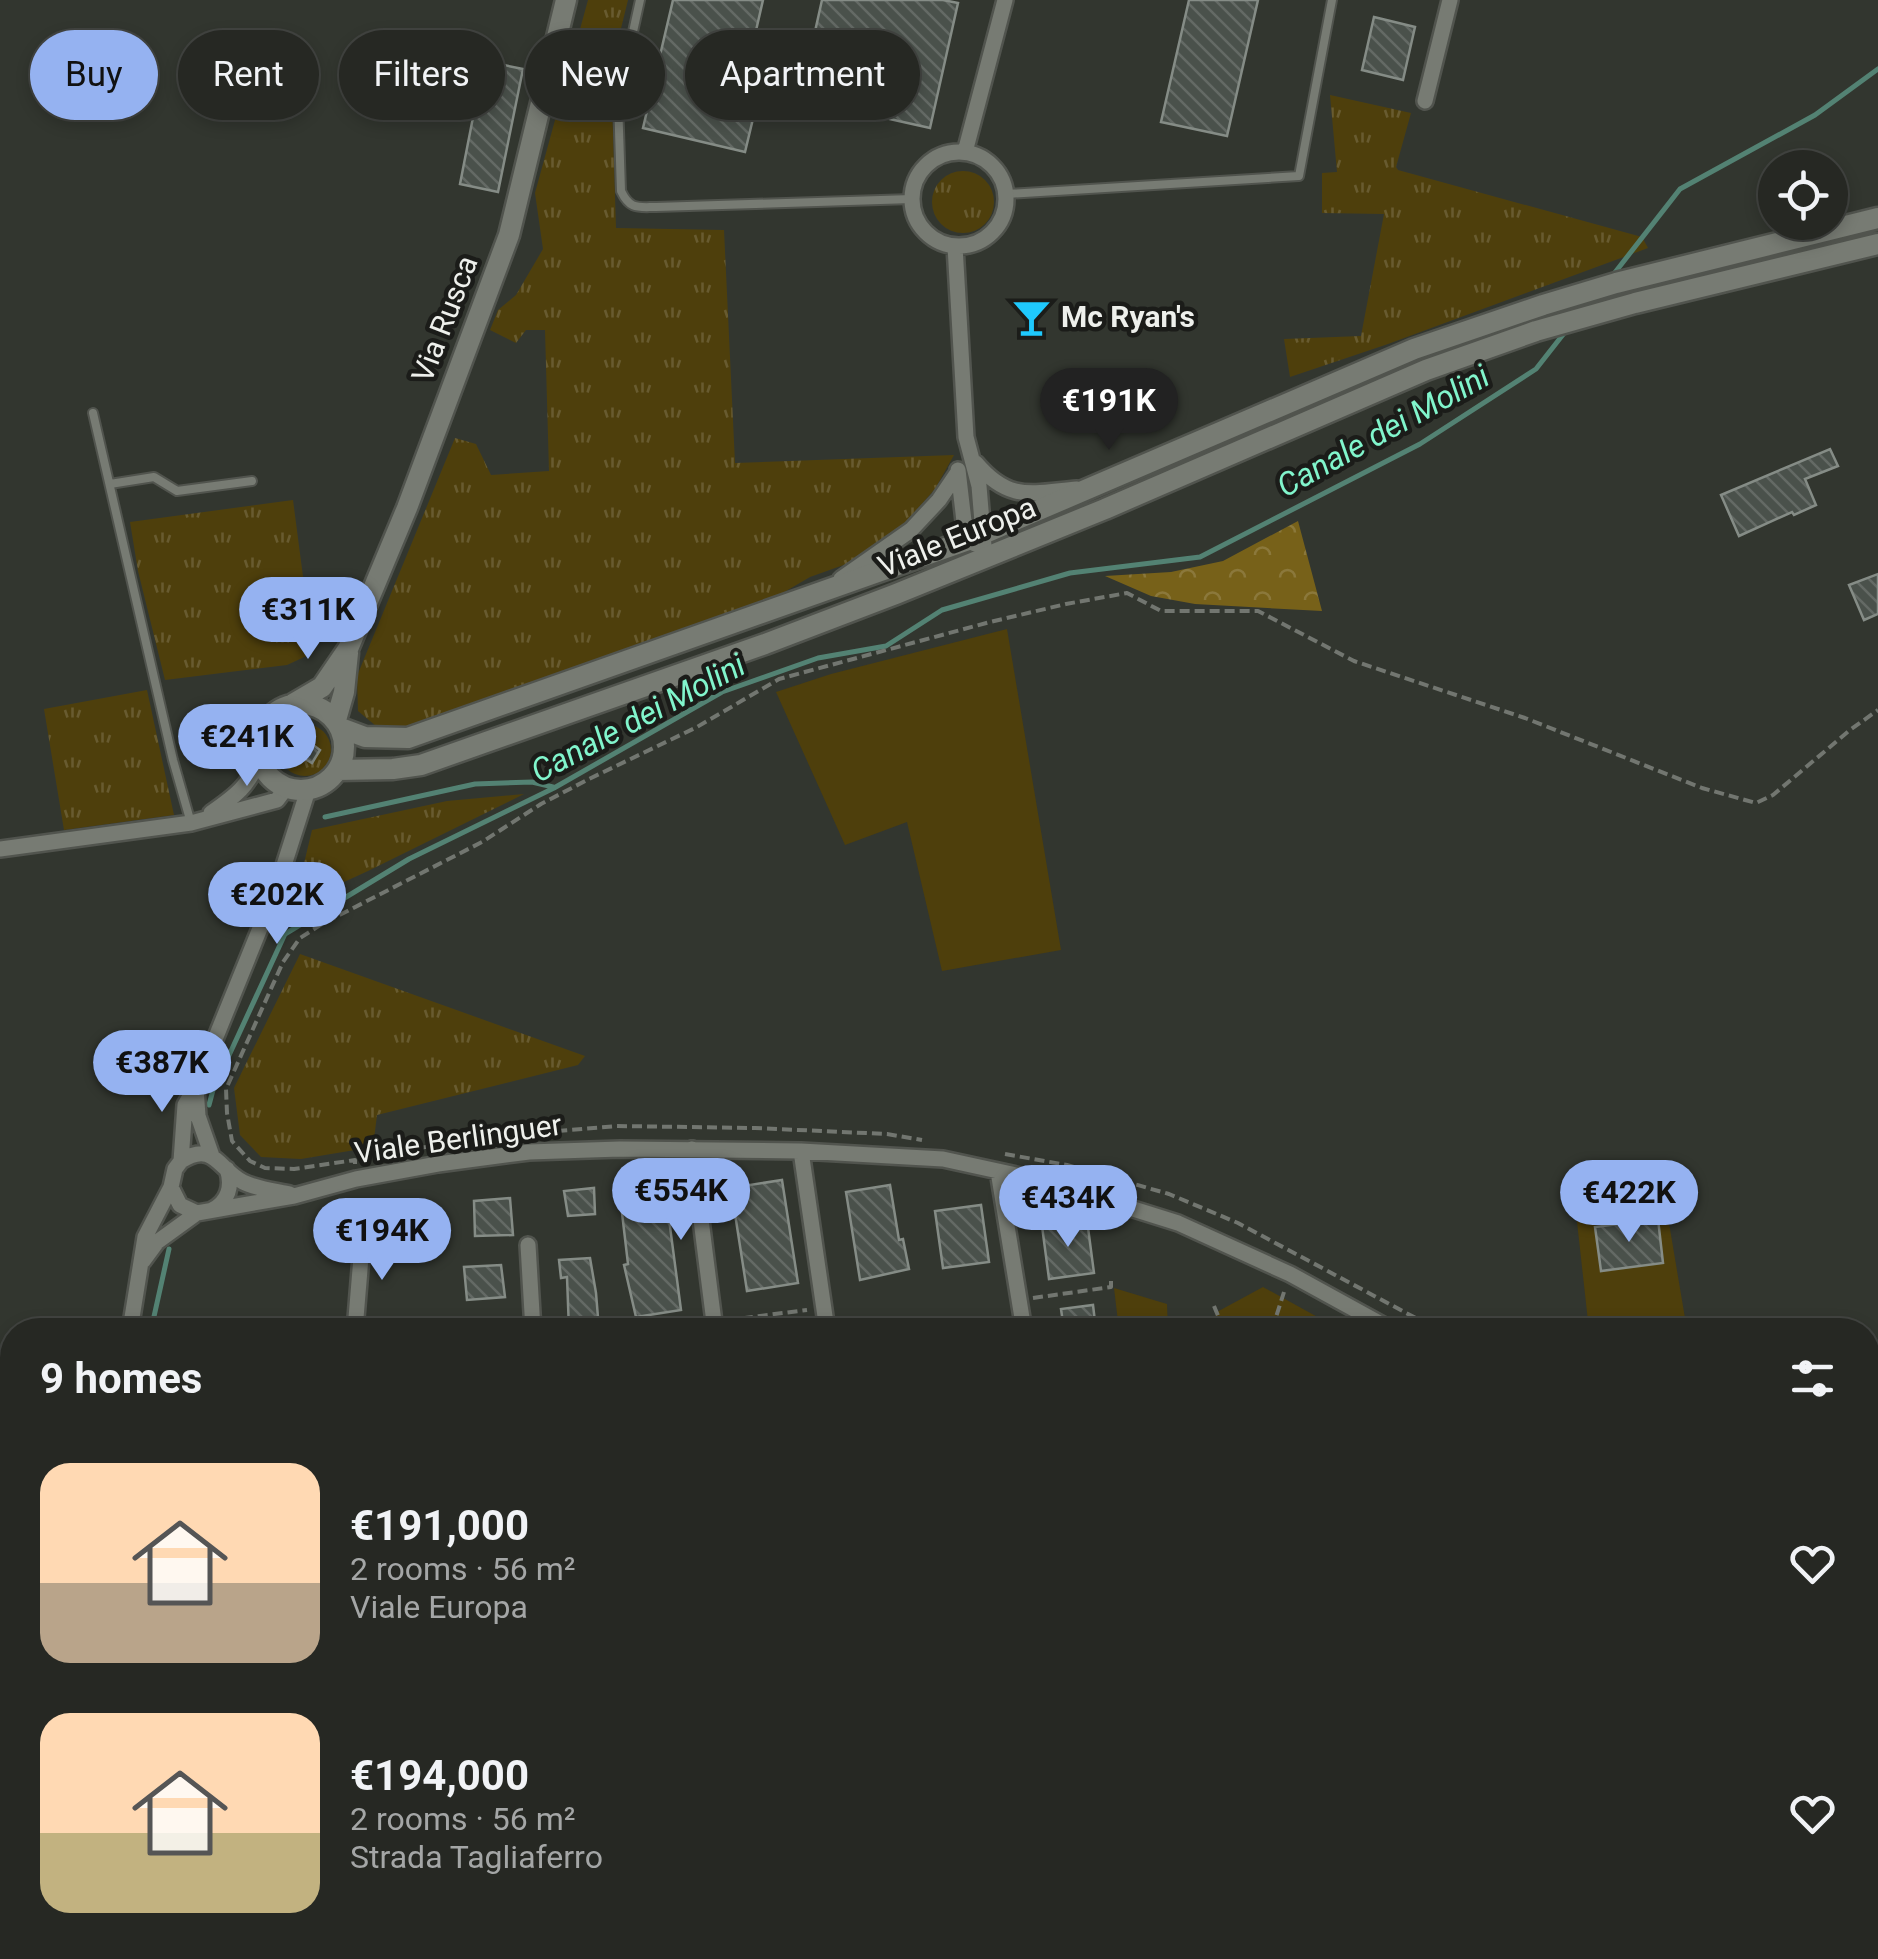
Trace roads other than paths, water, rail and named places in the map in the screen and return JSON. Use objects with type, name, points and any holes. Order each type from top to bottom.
[{"type":"street","name":"Via Rusca","points":[[293,704],[322,686],[348,648],[407,508],[509,236],[566,0]]},
{"type":"street","points":[[966,152],[1005,0]]},
{"type":"street","points":[[1426,100],[1450,0]]},
{"type":"street","points":[[966,152],[993,166],[1002,179],[1006,208],[1002,221],[982,241],[955,246],[929,236],[914,213],[912,199],[923,170],[935,159],[966,152]]},
{"type":"street","name":"Viale Europa","points":[[338,724],[365,737],[408,738],[978,536],[1414,349],[1616,283],[1878,218]]},
{"type":"street","name":"Viale Europa","points":[[338,770],[421,765],[765,644],[985,558],[1382,388],[1536,331],[1878,244]]},
{"type":"street","points":[[955,246],[966,437],[978,486],[978,536],[985,558]]},
{"type":"street","points":[[966,437],[958,472],[960,501],[964,521],[978,536]]},
{"type":"street","points":[[972,459],[997,485],[1022,494],[1091,488]]},
{"type":"street","points":[[828,588],[911,530],[940,500],[958,472]]},
{"type":"street","name":"Via Rusca","points":[[338,724],[348,648]]},
{"type":"street","points":[[196,822],[233,798],[254,774],[261,729],[280,709],[305,703],[317,706],[338,724],[345,742],[338,770],[320,786],[308,790],[286,788],[264,770],[258,757]]},
{"type":"street","points":[[0,849],[196,822],[277,800],[286,788]]},
{"type":"street","points":[[181,1162],[185,1106],[278,884],[308,790]]},
{"type":"street","points":[[196,1086],[198,1116],[212,1156],[243,1182],[294,1196]]},
{"type":"street","points":[[692,1149],[714,1318]]},
{"type":"street","name":"Viale Berlinguer","points":[[203,1212],[294,1196],[356,1179],[529,1152],[692,1149],[942,1159],[1044,1181],[1178,1222],[1290,1274],[1370,1318]]},
{"type":"street","points":[[801,1151],[825,1318]]},
{"type":"street","points":[[132,1318],[145,1237],[171,1187],[175,1169],[197,1154],[212,1156]]},
{"type":"street","points":[[138,1269],[158,1242],[203,1212],[218,1208],[229,1192],[226,1169]]},
{"type":"street","points":[[998,1170],[1022,1318]]},
{"type":"street","points":[[171,1187],[180,1206],[203,1212]]},
{"type":"street","points":[[357,1318],[363,1233]]},
{"type":"street","points":[[528,1245],[533,1318]]},
{"type":"lane","points":[[640,0],[618,100],[621,191],[626,202],[637,208],[656,208],[912,199]]},
{"type":"lane","points":[[1006,194],[1299,176],[1332,0]]},
{"type":"lane","points":[[94,413],[173,760],[196,822]]},
{"type":"lane","points":[[110,484],[154,477],[178,491],[252,482]]},
{"type":"waterway","name":"Canale dei Molini","points":[[1613,275],[1680,189],[1815,115],[1878,69]]},
{"type":"waterway","name":"Canale dei Molini","points":[[209,1105],[285,934],[409,859],[554,788],[722,692],[818,658],[886,646],[942,610],[1070,573],[1200,557],[1420,444],[1536,369],[1565,332]]},
{"type":"waterway","points":[[325,817],[475,784],[532,782],[553,787]]},
{"type":"waterway","name":"Canale dei Molini","points":[[154,1318],[169,1249]]},
{"type":"place","name":"Mc Ryan's","points":[[1031,317]]}]
